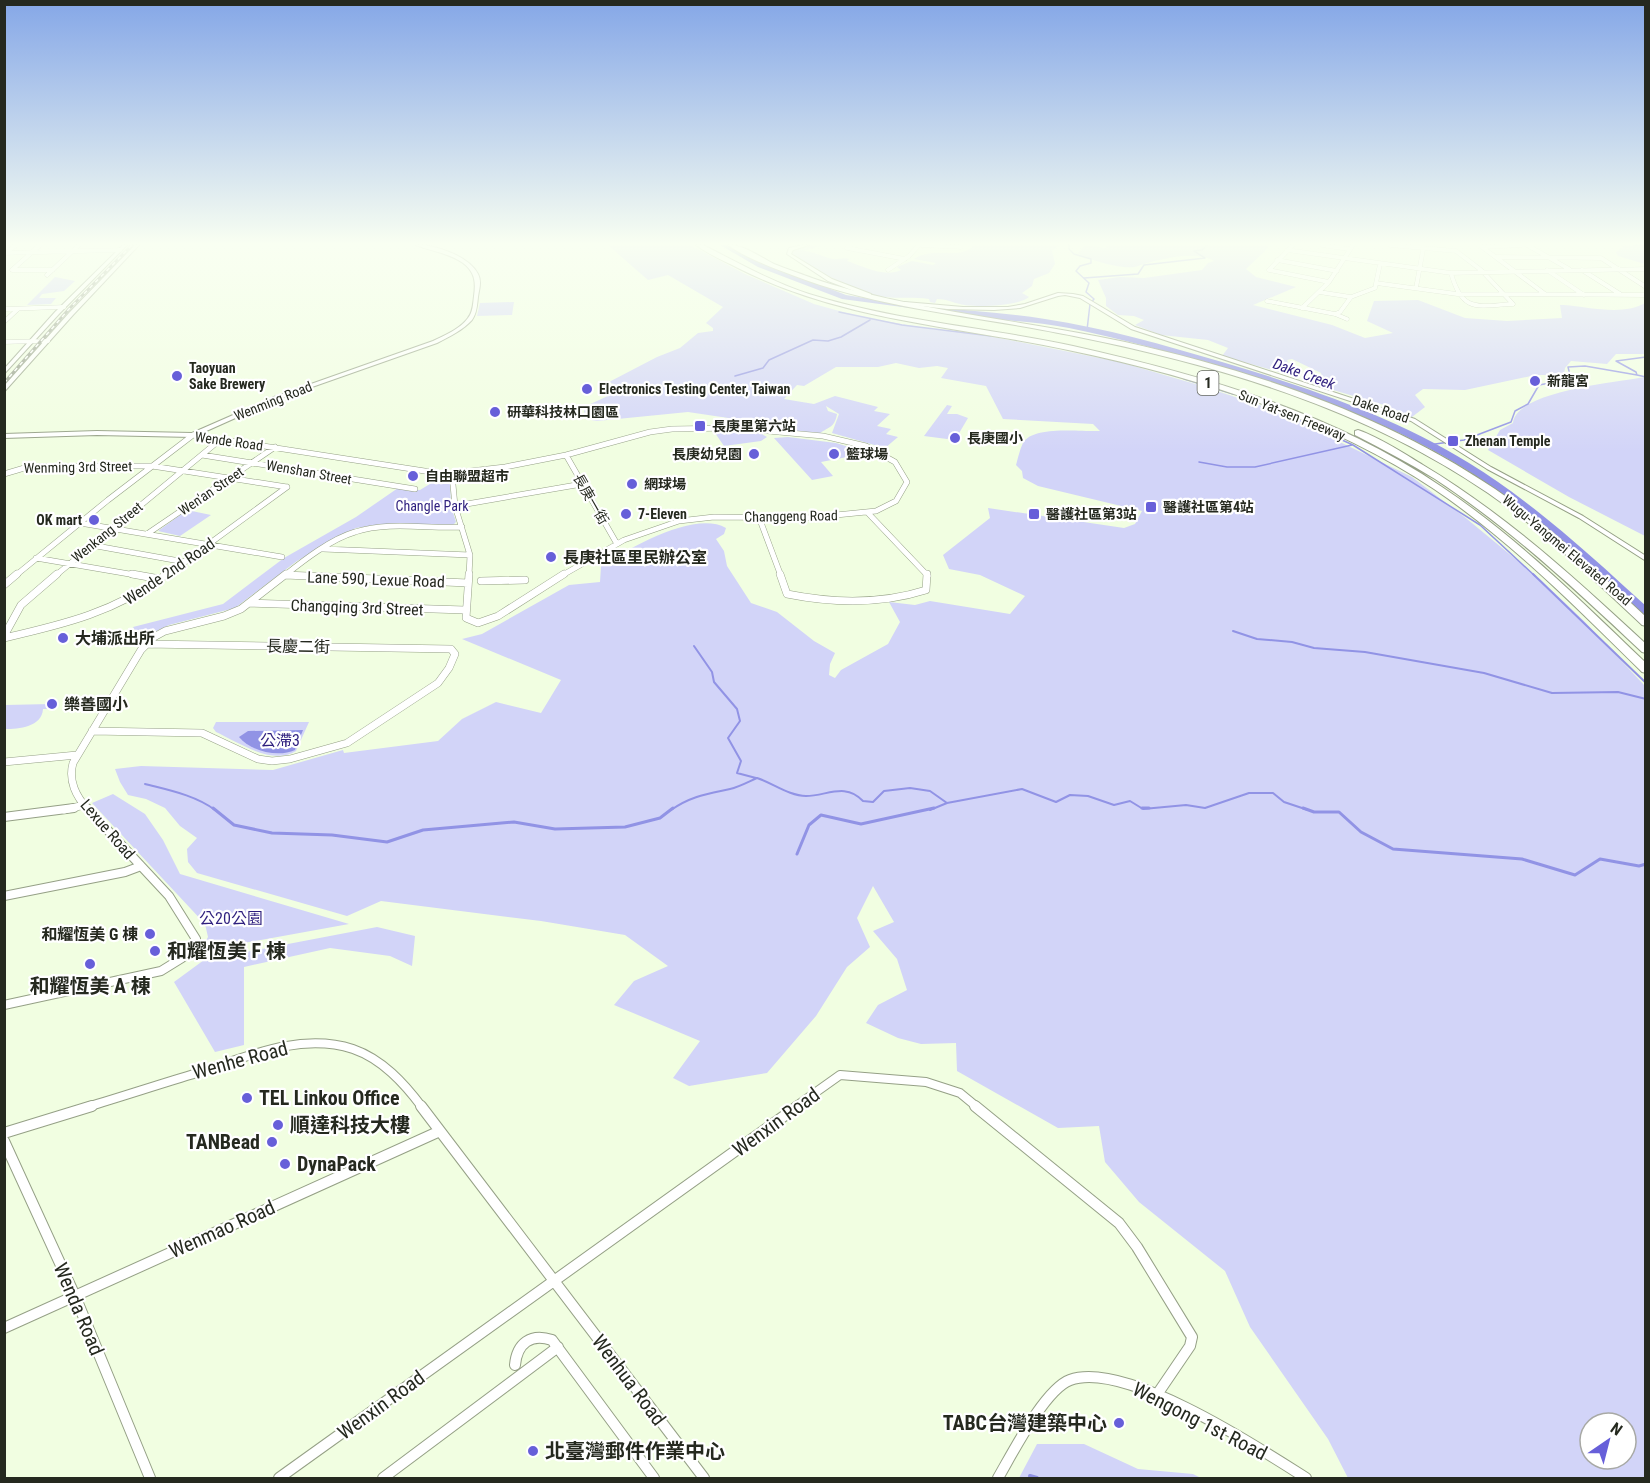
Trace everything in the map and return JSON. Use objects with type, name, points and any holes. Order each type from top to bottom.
[{"type":"highway","name":"Sun Yat-sen Freeway","points":[[893,314],[1040,341],[1126,360],[1240,394],[1320,424],[1396,462],[1438,488],[1488,525],[1539,567],[1646,670]]},
{"type":"highway","name":"Sun Yat-sen Freeway","points":[[912,314],[1041,335],[1126,354],[1261,393],[1326,418],[1404,457],[1477,504],[1546,557],[1646,650]]},
{"type":"highway","name":"Wugu-Yangmei Elevated Road","points":[[957,314],[1048,329],[1157,353],[1275,388],[1368,424],[1429,454],[1491,492],[1561,546],[1646,623]]},
{"type":"highway","name":"Wugu-Yangmei Elevated Road","points":[[963,314],[1060,329],[1135,345],[1296,392],[1373,422],[1434,452],[1498,491],[1574,551],[1646,617]]},
{"type":"street","points":[[4,373],[57,314]]},
{"type":"street","points":[[4,390],[73,314]]},
{"type":"street","name":"Wenming Road","points":[[4,585],[193,435],[276,398],[435,342],[451,333],[471,318],[472,314]]},
{"type":"street","name":"Dake Road","points":[[1108,314],[1133,328],[1212,356],[1379,407],[1422,424],[1489,468],[1581,517],[1646,559]]},
{"type":"street","points":[[1335,314],[1347,320]]},
{"type":"street","points":[[4,342],[48,341]]},
{"type":"street","name":"Changgeng Road","points":[[452,474],[505,467],[566,455],[627,437],[672,429],[733,428],[846,440],[880,452],[895,462],[907,482],[905,492],[896,502],[885,509],[868,513],[817,519],[708,516],[659,525],[616,544],[488,621],[470,622],[466,618],[465,610]]},
{"type":"street","name":"Wende Road","points":[[4,436],[105,433],[193,435],[452,474]]},
{"type":"street","name":"Wenkang Street","points":[[4,637],[21,605],[221,439]]},
{"type":"street","name":"Wen'an Street","points":[[147,534],[275,447]]},
{"type":"street","name":"Wenshan Street","points":[[202,455],[415,489]]},
{"type":"street","name":"長庚一街","points":[[566,455],[616,544]]},
{"type":"street","name":"Wenming 3rd Street","points":[[4,474],[31,466],[152,466]]},
{"type":"street","name":"Wenshan Street","points":[[152,466],[287,487]]},
{"type":"street","points":[[452,474],[455,506],[470,555],[465,610]]},
{"type":"street","points":[[455,506],[582,484]]},
{"type":"street","name":"Wende 2nd Road","points":[[4,637],[92,616],[133,598],[287,487]]},
{"type":"street","points":[[760,519],[787,594],[829,602],[911,596],[926,590],[928,575],[868,513]]},
{"type":"street","points":[[80,523],[282,557]]},
{"type":"street","name":"Lexue Road","points":[[4,1005],[161,971],[172,966],[192,949],[196,939],[190,926],[141,866],[84,805],[72,782],[71,768],[77,755],[145,644],[165,631],[224,616],[250,603],[323,549],[354,532],[373,527],[462,526]]},
{"type":"street","points":[[91,545],[184,562]]},
{"type":"street","points":[[323,549],[470,555]]},
{"type":"street","points":[[36,558],[160,579]]},
{"type":"street","name":"Lane 590, Lexue Road","points":[[285,575],[468,583]]},
{"type":"street","points":[[481,581],[525,580]]},
{"type":"street","name":"Changqing 3rd Street","points":[[250,603],[465,610]]},
{"type":"street","name":"長慶二街","points":[[92,731],[202,733],[258,759],[272,761],[297,757],[347,743],[430,689],[449,668],[455,654],[451,649],[145,644]]},
{"type":"street","points":[[4,762],[77,755]]},
{"type":"street","points":[[4,817],[72,809],[84,805]]},
{"type":"street","points":[[4,896],[125,872],[141,866]]},
{"type":"street","name":"Wenhe Road","points":[[4,1133],[258,1052],[282,1046],[310,1044],[346,1046],[369,1055],[397,1077],[554,1281]]},
{"type":"street","name":"Wenxin Road","points":[[279,1479],[840,1075],[940,1085],[968,1098],[1119,1223],[1137,1247],[1192,1337],[1190,1346],[1156,1396]]},
{"type":"street","name":"Wenmao Road","points":[[4,1328],[440,1131]]},
{"type":"street","name":"Wenda Road","points":[[4,1141],[75,1296],[150,1479]]},
{"type":"street","name":"Wenhua Road","points":[[554,1281],[704,1479]]},
{"type":"street","points":[[515,1365],[515,1355],[519,1345],[535,1336],[552,1340],[654,1479]]},
{"type":"street","points":[[383,1479],[558,1347]]},
{"type":"street","name":"Wengong 1st Road","points":[[998,1479],[1048,1398],[1071,1379],[1099,1376],[1116,1380],[1156,1396],[1218,1425],[1306,1479]]},
{"type":"green space","points":[[477,314],[512,314],[512,315],[477,316]]},
{"type":"green space","points":[[715,314],[851,314],[936,330],[964,331],[1120,362],[1274,410],[1412,477],[1541,580],[1584,621],[1645,686],[1645,1478],[1348,1478],[1328,1439],[1250,1327],[1225,1271],[1139,1202],[1105,1162],[1099,1126],[1058,1128],[957,1071],[956,1043],[921,1044],[898,1038],[866,1023],[878,1005],[907,990],[897,959],[873,931],[894,922],[873,886],[857,918],[870,947],[847,967],[816,1016],[767,1073],[689,1086],[673,1078],[700,1041],[614,1005],[634,981],[668,966],[625,935],[541,921],[381,901],[347,916],[197,873],[188,862],[187,849],[197,838],[180,826],[165,808],[146,799],[128,795],[115,769],[141,766],[273,770],[343,750],[344,753],[438,741],[462,719],[496,702],[541,713],[561,680],[462,639],[482,634],[569,585],[600,582],[601,566],[644,542],[680,528],[697,524],[713,524],[726,528],[724,534],[716,539],[724,551],[727,566],[751,603],[777,612],[814,641],[835,653],[830,664],[829,675],[835,678],[841,670],[888,644],[900,622],[889,602],[915,605],[930,601],[1010,614],[1025,596],[980,575],[949,569],[943,555],[990,518],[988,508],[1124,528],[1135,524],[1142,511],[1038,486],[1023,478],[1022,471],[1016,465],[1022,445],[1028,437],[1047,432],[1070,430],[1100,431],[1093,424],[1003,419],[986,386],[941,378],[948,368],[937,366],[919,368],[896,363],[878,367],[836,367],[804,386],[797,385],[784,399],[814,404],[835,396],[878,407],[874,411],[890,414],[877,426],[891,429],[886,434],[898,437],[885,448],[832,433],[839,414],[826,406],[828,411],[837,414],[835,422],[820,433],[727,426],[735,419],[688,412],[597,421],[585,419],[584,407],[623,389],[609,382],[657,357],[680,348],[698,333],[713,331],[713,328],[706,323]]},
{"type":"green space","points":[[1289,314],[1332,325],[1365,338],[1393,333],[1367,321],[1369,314],[1455,314],[1465,318],[1507,321],[1562,318],[1561,314],[1645,314],[1645,354],[1616,354],[1607,364],[1571,361],[1565,368],[1564,375],[1536,375],[1465,390],[1423,389],[1415,395],[1425,407],[1412,417],[1384,405],[1323,387],[1321,373],[1292,359],[1287,360],[1290,368],[1283,373],[1222,356],[1228,348],[1208,340],[1161,335],[1135,325],[1144,320],[1134,316],[1118,315]]},
{"type":"green space","points":[[1645,377],[1645,536],[1569,497],[1488,450],[1500,430],[1513,423],[1518,412],[1531,403],[1570,390]]},
{"type":"green space","points":[[947,405],[952,406],[947,414],[957,414],[968,418],[958,435],[947,439],[924,436]]},
{"type":"green space","points":[[715,433],[760,433],[767,437],[761,441],[724,446]]},
{"type":"green space","points":[[788,437],[836,443],[868,453],[821,462],[833,476],[812,480],[774,438]]},
{"type":"green space","name":"Changle Park","points":[[443,476],[450,479],[451,506],[456,522],[453,525],[382,524],[356,528],[297,561],[235,608],[169,625],[140,639],[133,627],[223,604],[284,558],[356,517],[398,488],[420,490]]},
{"type":"green space","points":[[187,510],[211,515],[180,536],[158,531]]},
{"type":"green space","points":[[51,704],[48,709],[43,709],[39,720],[29,726],[5,729],[5,705]]},
{"type":"green space","name":"公滯3","points":[[216,722],[309,722],[296,751],[276,756],[255,751],[216,732],[213,728]]},
{"type":"green space","name":"公20公園","points":[[113,794],[145,814],[163,840],[180,874],[349,924],[200,951],[208,937],[205,924],[92,803]]},
{"type":"green space","points":[[377,927],[415,936],[412,966],[390,956],[330,948],[244,967],[244,1045],[215,1052],[174,982],[204,960]]},
{"type":"green space","points":[[1037,1444],[1084,1444],[1138,1469],[1193,1474],[1201,1478],[1019,1478]]},
{"type":"water","points":[[303,730],[295,750],[281,753],[257,749],[239,737],[248,731]]},
{"type":"waterway","points":[[850,314],[902,325],[991,336]]},
{"type":"waterway","name":"Dake Creek","points":[[984,314],[1067,325],[1174,351],[1326,398],[1398,428],[1466,465],[1518,500],[1646,613]]},
{"type":"waterway","points":[[1087,330],[1089,314]]},
{"type":"waterway","points":[[735,376],[763,368],[769,360],[813,340],[828,341],[841,337],[870,320]]},
{"type":"waterway","points":[[1637,375],[1636,372],[1616,361],[1646,357]]},
{"type":"waterway","points":[[1428,445],[1464,440],[1511,422],[1515,411],[1528,404],[1539,385],[1555,382],[1570,375],[1568,367],[1585,366],[1637,375]]},
{"type":"waterway","points":[[1637,375],[1646,377]]},
{"type":"waterway","points":[[1184,379],[1233,394]]},
{"type":"waterway","points":[[1272,408],[1353,445],[1480,525],[1535,576]]},
{"type":"waterway","points":[[1199,462],[1227,467],[1255,467],[1352,445]]},
{"type":"waterway","points":[[1533,574],[1646,683]]},
{"type":"waterway","points":[[1233,631],[1257,639],[1292,642],[1314,648],[1365,652],[1484,673],[1552,693],[1618,692],[1646,699]]},
{"type":"waterway","points":[[694,646],[712,672],[714,682],[737,709],[740,721],[728,738],[741,761],[737,773],[756,778]]},
{"type":"waterway","points":[[671,810],[692,799],[733,788],[757,778],[787,792],[806,796],[843,791],[856,795],[863,801],[873,802],[884,791],[910,788],[930,791],[947,803]]},
{"type":"waterway","points":[[145,784],[190,797],[215,810]]},
{"type":"waterway","points":[[947,803],[1022,789],[1056,802],[1070,795],[1088,796],[1114,805],[1130,801],[1143,809],[1186,805],[1205,808],[1249,793],[1273,793],[1284,802],[1308,810]]},
{"type":"waterway","points":[[930,810],[947,803]]},
{"type":"waterway","points":[[213,808],[234,825],[272,833],[332,835],[387,842],[423,830],[514,822],[555,829],[625,827],[660,818],[673,808]]},
{"type":"waterway","points":[[797,854],[809,825],[821,815],[861,824],[934,808]]},
{"type":"waterway","points":[[1142,808],[1149,808]]},
{"type":"waterway","points":[[1303,808],[1314,812],[1339,812],[1361,832],[1393,849],[1522,859],[1575,875],[1600,859],[1639,866],[1646,864]]},
{"type":"waterway","points":[[1030,1476],[1037,1478]]},
{"type":"railway","points":[[4,383],[64,314]]},
{"type":"place","name":"Taoyuan Sake Brewery","points":[[177,376]]},
{"type":"place","name":"新龍宮","points":[[1535,381]]},
{"type":"place","name":"Electronics Testing Center, Taiwan","points":[[587,389]]},
{"type":"place","name":"研華科技林口園區","points":[[495,412]]},
{"type":"place","name":"長庚里第六站","points":[[700,426]]},
{"type":"place","name":"長庚國小","points":[[955,438]]},
{"type":"place","name":"Zhenan Temple","points":[[1453,441]]},
{"type":"place","name":"長庚幼兒園","points":[[754,454]]},
{"type":"place","name":"籃球場","points":[[834,454]]},
{"type":"place","name":"自由聯盟超市","points":[[413,476]]},
{"type":"place","name":"網球場","points":[[632,484]]},
{"type":"place","name":"醫護社區第4站","points":[[1151,507]]},
{"type":"place","name":"7-Eleven","points":[[626,514]]},
{"type":"place","name":"醫護社區第3站","points":[[1034,514]]},
{"type":"place","name":"OK mart","points":[[94,520]]},
{"type":"place","name":"長庚社區里民辦公室","points":[[551,557]]},
{"type":"place","name":"大埔派出所","points":[[63,638]]},
{"type":"place","name":"樂善國小","points":[[52,704]]},
{"type":"place","name":"和耀恆美 G 棟","points":[[150,934]]},
{"type":"place","name":"和耀恆美 F 棟","points":[[155,951]]},
{"type":"place","name":"和耀恆美 A 棟","points":[[90,964]]},
{"type":"place","name":"TEL Linkou Office","points":[[247,1098]]},
{"type":"place","name":"順達科技大樓","points":[[278,1125]]},
{"type":"place","name":"TANBead","points":[[272,1142]]},
{"type":"place","name":"DynaPack","points":[[285,1164]]},
{"type":"place","name":"TABC台灣建築中心","points":[[1119,1423]]},
{"type":"place","name":"北臺灣郵件作業中心","points":[[533,1451]]}]
